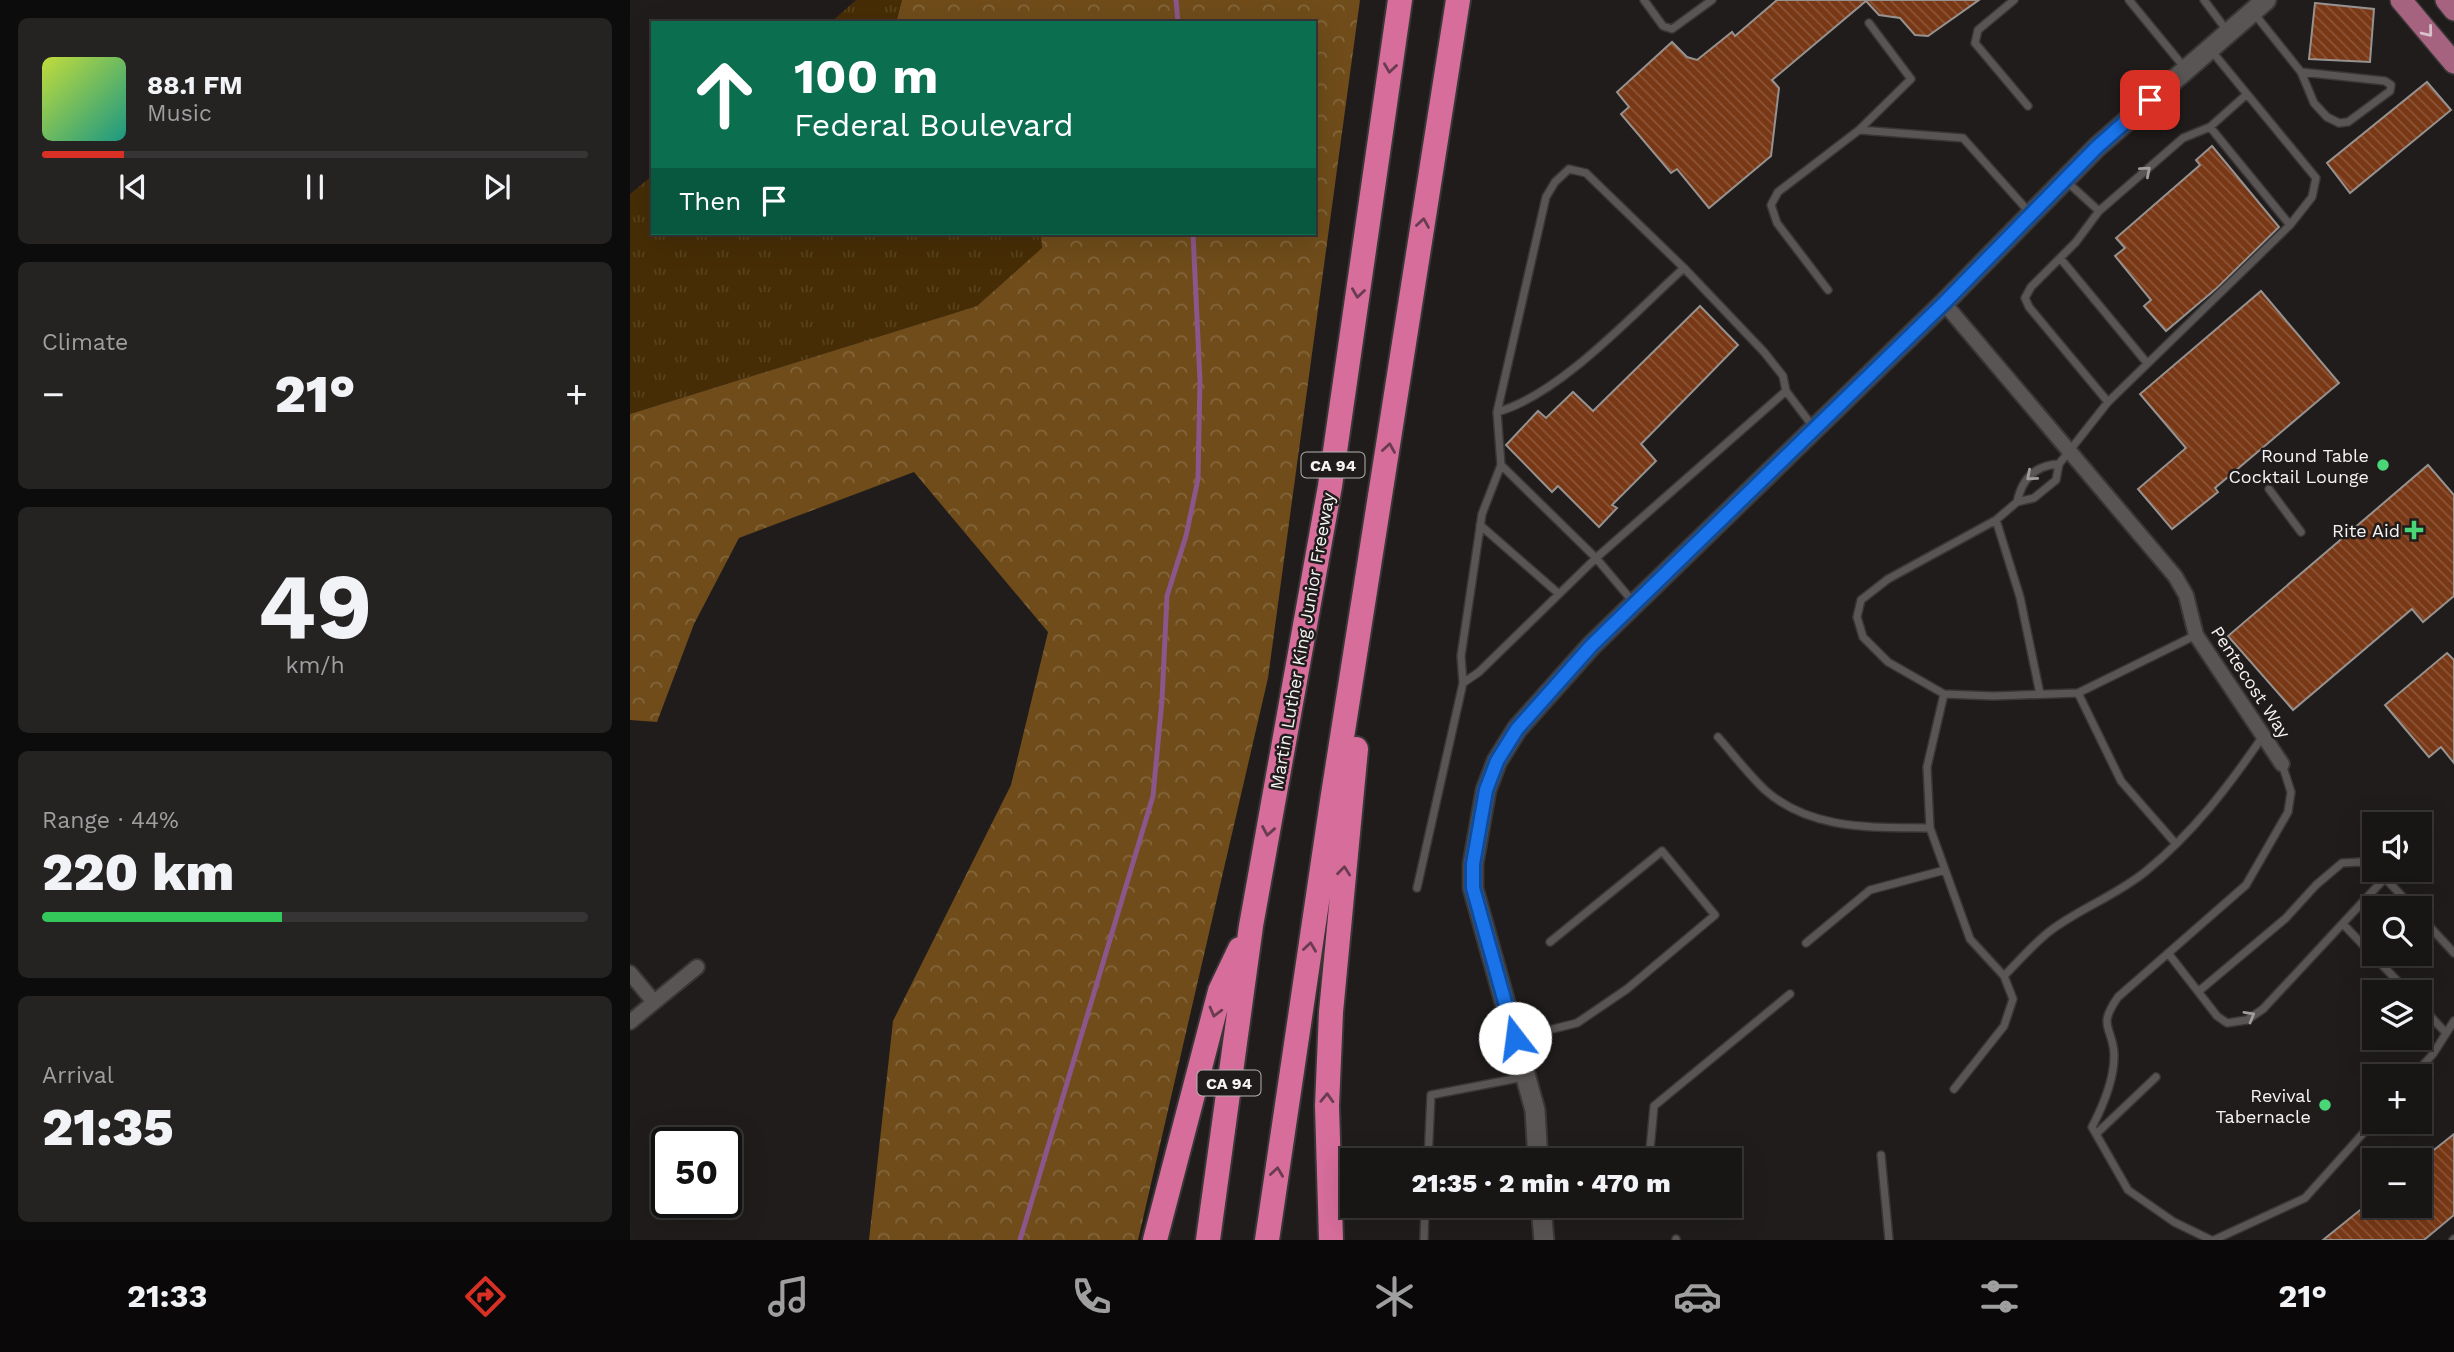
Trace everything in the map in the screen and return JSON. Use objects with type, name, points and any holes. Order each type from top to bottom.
[{"type":"highway","name":"Martin Luther King Junior Freeway","points":[[1208,1240],[1251,926],[1330,486],[1400,0]]},
{"type":"highway","name":"CA 94","points":[[1267,1240],[1332,801],[1458,0]]},
{"type":"highway","points":[[1430,179],[1473,0]]},
{"type":"highway","points":[[1331,1240],[1327,1106],[1331,1013],[1379,515]]},
{"type":"highway","points":[[1155,1240],[1220,991],[1251,926]]},
{"type":"main road","points":[[2401,0],[2452,59]]},
{"type":"main road","points":[[2446,0],[2454,10]]},
{"type":"main road","points":[[1537,1148],[1535,1110],[1473,888],[1473,864],[1486,790],[1497,761],[1517,729],[1634,604],[1944,303],[2097,147],[2259,6]]},
{"type":"main road","points":[[1542,1218],[1544,1240]]},
{"type":"street","name":"Pentecost Way","points":[[1944,303],[2175,576],[2186,595],[2196,635],[2282,764]]},
{"type":"street","points":[[630,1021],[696,967]]},
{"type":"street","points":[[630,973],[654,1002]]},
{"type":"lane","points":[[1644,0],[1663,26],[1672,29],[1712,0]]},
{"type":"lane","points":[[2014,0],[1978,30],[1975,43],[2028,106]]},
{"type":"lane","points":[[2129,0],[2186,69]]},
{"type":"lane","points":[[2204,0],[2229,32]]},
{"type":"lane","points":[[2259,6],[2301,72],[2314,103],[2339,123],[2348,121],[2390,90],[2391,85],[2385,81],[2301,72]]},
{"type":"lane","points":[[1828,290],[1777,223],[1770,205],[1778,192],[1859,130],[1911,79],[1869,23]]},
{"type":"lane","points":[[2196,635],[2078,693],[1944,694],[1888,662],[1863,637],[1857,617],[1861,600],[1888,579],[1996,520],[2017,502],[2034,498],[2056,480],[2059,464],[2108,402],[2290,225],[2312,197],[2316,178],[2210,48]]},
{"type":"lane","points":[[2108,402],[2029,307],[2025,298],[2031,287],[2060,258],[2099,211],[2183,138],[2210,127],[2247,94]]},
{"type":"lane","points":[[2210,127],[2290,225]]},
{"type":"lane","points":[[1859,130],[1963,138],[2031,214]]},
{"type":"lane","points":[[1416,888],[1463,682],[1461,656],[1480,525],[1501,465],[1497,412],[1546,197],[1555,182],[1569,169],[1586,173],[1684,268],[1763,352],[1783,376],[1786,391],[1814,429]]},
{"type":"lane","points":[[2064,180],[2099,211]]},
{"type":"lane","points":[[2060,258],[2147,363]]},
{"type":"lane","points":[[1497,412],[1519,406],[1574,367],[1684,268]]},
{"type":"lane","points":[[1463,682],[1479,672],[1596,558],[1786,391]]},
{"type":"lane","points":[[2017,502],[2020,485],[2044,465],[2059,464]]},
{"type":"lane","points":[[1501,465],[1596,558],[1634,604]]},
{"type":"lane","points":[[2269,489],[2301,532]]},
{"type":"lane","points":[[1996,520],[2020,597],[2039,694]]},
{"type":"lane","points":[[1480,525],[1559,594]]},
{"type":"lane","points":[[2078,693],[2121,781],[2176,844]]},
{"type":"lane","points":[[1944,694],[1927,767],[1930,828],[1970,939],[2004,976],[2013,999],[2004,1026],[1954,1089]]},
{"type":"lane","points":[[2004,976],[2050,931],[2117,892],[2176,844],[2204,818],[2263,736]]},
{"type":"lane","points":[[1718,737],[1766,791],[1812,818],[1851,827],[1930,828]]},
{"type":"lane","name":"Pentecost Way","points":[[2096,1134],[2092,1127],[2104,1104],[2114,1053],[2106,1026],[2110,1009],[2119,997],[2245,885],[2288,812],[2291,792],[2282,764]]},
{"type":"lane","points":[[1515,1038],[1577,1023],[1627,989],[1715,915],[1662,850],[1550,942]]},
{"type":"lane","points":[[2199,991],[2286,918],[2316,885],[2342,863],[2362,863]]},
{"type":"lane","points":[[1806,943],[1870,890],[1945,870]]},
{"type":"lane","points":[[2168,953],[2217,1016],[2227,1023],[2246,1020],[2263,1009],[2381,882]]},
{"type":"lane","points":[[2389,882],[2402,896]]},
{"type":"lane","points":[[2343,924],[2397,980]]},
{"type":"lane","points":[[2432,929],[2454,953]]},
{"type":"lane","points":[[1650,1148],[1654,1106],[1790,994]]},
{"type":"lane","points":[[2432,1018],[2446,1033]]},
{"type":"lane","points":[[2422,1064],[2454,1021]]},
{"type":"lane","points":[[1429,1148],[1431,1095],[1526,1077]]},
{"type":"lane","points":[[2156,1077],[2096,1134],[2128,1190],[2174,1222],[2213,1240],[2305,1198],[2362,1134]]},
{"type":"lane","points":[[1881,1155],[1889,1240]]},
{"type":"lane","points":[[1424,1240],[1425,1218]]},
{"type":"green space","points":[[856,0],[902,0],[897,21],[832,21]]},
{"type":"green space","points":[[902,0],[1360,0],[1268,678],[1138,1240],[869,1240],[893,1021],[1011,785],[1048,632],[914,472],[739,538],[694,624],[657,722],[630,720],[630,414],[977,306],[1042,248],[1041,235],[1316,235],[1316,21],[897,21]]},
{"type":"green space","points":[[651,177],[651,235],[1041,235],[1043,248],[977,306],[630,414],[630,194]]},
{"type":"building","points":[[1777,0],[1979,0],[1928,36],[1915,35],[1900,18],[1879,15],[1866,1],[1772,80],[1779,88],[1771,156],[1709,208],[1677,169],[1671,173],[1621,114],[1629,107],[1617,92],[1672,42],[1687,57],[1697,60],[1732,32],[1735,36]]},
{"type":"building","points":[[2315,3],[2374,9],[2370,62],[2309,59]]},
{"type":"building","points":[[2427,82],[2451,110],[2350,193],[2327,163]]},
{"type":"building","points":[[2212,146],[2279,227],[2218,287],[2166,331],[2144,306],[2151,300],[2115,256],[2125,248],[2116,238],[2200,165],[2196,160]]},
{"type":"building","points":[[2261,291],[2339,383],[2215,488],[2218,492],[2172,529],[2138,489],[2186,448],[2140,394]]},
{"type":"building","points":[[1700,306],[1738,345],[1641,444],[1656,461],[1612,505],[1617,508],[1599,527],[1558,486],[1552,492],[1506,445],[1538,411],[1546,418],[1573,392],[1593,411]]},
{"type":"building","points":[[2428,465],[2454,495],[2454,596],[2423,622],[2412,609],[2293,710],[2228,636]]},
{"type":"building","points":[[2447,653],[2454,660],[2454,763],[2441,747],[2429,757],[2385,705]]},
{"type":"building","points":[[2454,1134],[2454,1215],[2424,1240],[2323,1240],[2362,1208],[2362,1218],[2432,1218],[2432,1151]]},
{"type":"waterway","points":[[1176,0],[1178,21]]},
{"type":"waterway","points":[[1020,1240],[1153,796],[1162,700],[1167,596],[1186,536],[1198,479],[1200,381],[1193,235]]},
{"type":"place","name":"Round Table Cocktail Lounge","points":[[2383,465]]},
{"type":"place","name":"Rite Aid","points":[[2414,530]]},
{"type":"place","name":"Revival Tabernacle","points":[[2325,1105]]},
{"type":"route","points":[[1515,1038],[1473,888],[1473,864],[1486,790],[1497,761],[1517,729],[1591,646],[1944,303],[2097,147],[2150,100]]}]
